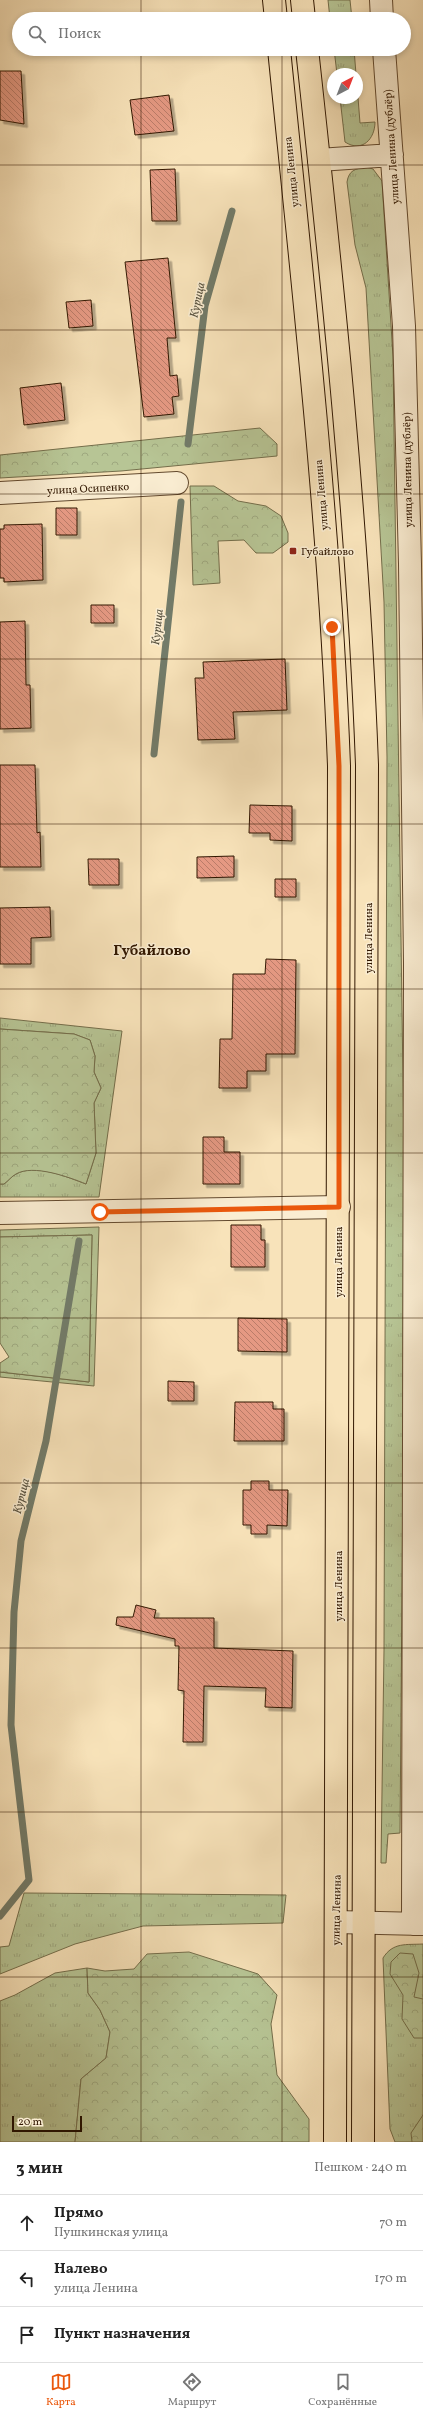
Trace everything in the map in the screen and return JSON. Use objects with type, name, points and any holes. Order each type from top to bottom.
[{"type":"main road","points":[[274,0],[275,12]]},
{"type":"main road","points":[[302,0],[303,12]]},
{"type":"main road","name":"улица Ленина","points":[[280,56],[324,526],[338,723],[339,1207],[335,2142]]},
{"type":"main road","name":"улица Ленина","points":[[308,56],[319,160],[359,610],[367,765],[365,1923],[362,2142]]},
{"type":"street","points":[[381,0],[382,12]]},
{"type":"street","name":"улица Ленина (дублёр)","points":[[385,56],[404,326],[415,963],[418,1924]]},
{"type":"street","points":[[319,160],[392,155]]},
{"type":"street","name":"улица Осипенко","points":[[0,493],[177,483]]},
{"type":"street","points":[[0,1212],[339,1207]]},
{"type":"street","points":[[336,1922],[418,1924]]},
{"type":"green space","points":[[328,0],[350,0],[351,12],[329,12]]},
{"type":"green space","points":[[335,56],[355,56],[356,68],[336,68]]},
{"type":"green space","points":[[341,104],[358,104],[360,123],[375,122],[373,134],[370,139],[362,145],[351,145],[345,142]]},
{"type":"green space","points":[[366,167],[373,169],[382,181],[393,357],[405,1227],[400,1833],[388,1834],[386,1863],[381,1863],[384,1650],[387,757],[384,602],[366,288],[355,245],[347,182],[349,175],[353,171]]},
{"type":"green space","points":[[260,428],[277,444],[277,456],[121,471],[0,478],[0,455]]},
{"type":"green space","points":[[190,486],[214,486],[238,501],[266,506],[281,516],[288,533],[288,542],[273,553],[256,553],[244,540],[218,541],[220,583],[193,585]]},
{"type":"green space","points":[[0,1018],[122,1031],[99,1197],[0,1197],[0,1184],[4,1184],[14,1175],[24,1171],[41,1170],[51,1172],[86,1184],[96,1153],[94,1103],[101,1088],[94,1072],[95,1056],[90,1040],[74,1034],[0,1029]]},
{"type":"green space","points":[[0,1029],[74,1034],[90,1040],[95,1056],[94,1072],[101,1088],[94,1103],[96,1153],[86,1184],[51,1173],[32,1170],[23,1171],[16,1174],[4,1184],[0,1184]]},
{"type":"green space","points":[[99,1227],[94,1386],[0,1377],[0,1372],[89,1382],[92,1235],[0,1237],[0,1230]]},
{"type":"green space","points":[[92,1235],[89,1382],[0,1372],[0,1363],[9,1357],[0,1343],[0,1237]]},
{"type":"green space","points":[[24,1893],[286,1895],[283,1923],[143,1926],[75,1944],[0,1974],[0,1947],[9,1946]]},
{"type":"green space","points":[[423,1944],[423,2142],[395,2142],[390,2129],[383,1958],[391,1949],[400,1945]]},
{"type":"green space","points":[[189,1952],[258,1974],[277,1995],[271,2024],[277,2075],[309,2119],[309,2142],[75,2142],[81,2079],[106,2058],[110,2032],[100,2010],[88,1993],[87,1968],[105,1971],[134,1969],[147,1954]]},
{"type":"green space","points":[[400,1953],[413,1954],[419,1973],[414,1997],[423,1999],[423,2038],[414,2038],[402,2019],[403,1995],[390,1974],[391,1962]]},
{"type":"green space","points":[[87,1968],[88,1993],[100,2010],[110,2032],[106,2058],[81,2079],[75,2142],[0,2142],[0,2001],[15,1995],[55,1973]]},
{"type":"green space","points":[[423,2115],[423,2142],[412,2142],[411,2133]]},
{"type":"building","points":[[0,71],[21,71],[24,124],[0,120]]},
{"type":"building","points":[[169,95],[174,131],[135,135],[130,100]]},
{"type":"building","points":[[175,169],[177,221],[152,221],[150,170]]},
{"type":"building","points":[[168,258],[176,338],[167,338],[170,376],[177,375],[179,396],[172,397],[174,414],[144,417],[125,262]]},
{"type":"building","points":[[91,300],[93,326],[69,328],[66,302]]},
{"type":"building","points":[[61,383],[65,420],[24,425],[20,388]]},
{"type":"building","points":[[56,508],[77,508],[77,535],[56,535]]},
{"type":"building","points":[[42,524],[43,580],[4,582],[4,578],[0,578],[0,529],[4,529],[4,525]]},
{"type":"building","points":[[91,605],[114,605],[114,623],[91,623]]},
{"type":"building","points":[[25,621],[26,685],[30,685],[31,728],[0,729],[0,622]]},
{"type":"building","points":[[285,659],[287,710],[233,712],[235,739],[198,740],[195,678],[204,678],[203,662]]},
{"type":"building","points":[[0,765],[35,765],[37,833],[40,832],[41,867],[0,867]]},
{"type":"building","points":[[250,805],[292,806],[292,841],[270,840],[270,833],[249,833]]},
{"type":"building","points":[[234,856],[234,877],[197,878],[197,857]]},
{"type":"building","points":[[88,859],[119,859],[119,885],[89,885]]},
{"type":"building","points":[[275,879],[296,879],[296,897],[275,897]]},
{"type":"building","points":[[50,907],[51,937],[31,938],[31,964],[0,964],[0,908]]},
{"type":"building","points":[[266,959],[296,960],[295,1054],[266,1054],[266,1071],[247,1071],[247,1088],[219,1088],[220,1039],[232,1039],[233,974],[265,974]]},
{"type":"building","points":[[203,1137],[224,1137],[224,1152],[240,1152],[240,1184],[203,1184]]},
{"type":"building","points":[[231,1225],[261,1225],[261,1240],[265,1240],[265,1267],[231,1267]]},
{"type":"building","points":[[238,1318],[287,1319],[287,1352],[238,1351]]},
{"type":"building","points":[[168,1381],[194,1382],[194,1401],[168,1401]]},
{"type":"building","points":[[235,1402],[273,1402],[273,1409],[284,1409],[284,1441],[234,1441]]},
{"type":"building","points":[[251,1481],[269,1481],[269,1490],[288,1490],[287,1526],[267,1525],[267,1534],[251,1534],[251,1525],[243,1525],[243,1490],[251,1490]]},
{"type":"building","points":[[136,1605],[156,1610],[154,1618],[214,1618],[214,1648],[293,1651],[292,1708],[265,1707],[266,1688],[204,1686],[203,1742],[183,1742],[184,1691],[178,1690],[179,1646],[175,1646],[175,1639],[116,1625],[117,1617],[133,1617]]},
{"type":"waterway","name":"Курица","points":[[188,444],[205,306],[232,211]]},
{"type":"waterway","name":"Курица","points":[[154,754],[181,502]]},
{"type":"waterway","name":"Курица","points":[[0,1916],[29,1880],[11,1725],[14,1612],[21,1541],[46,1441],[79,1241]]},
{"type":"place","name":"Губайлово","points":[[293,551]]},
{"type":"district","name":"Губайлово","points":[[152,950]]},
{"type":"route","points":[[100,1212],[339,1207],[339,766],[332,627]]}]
